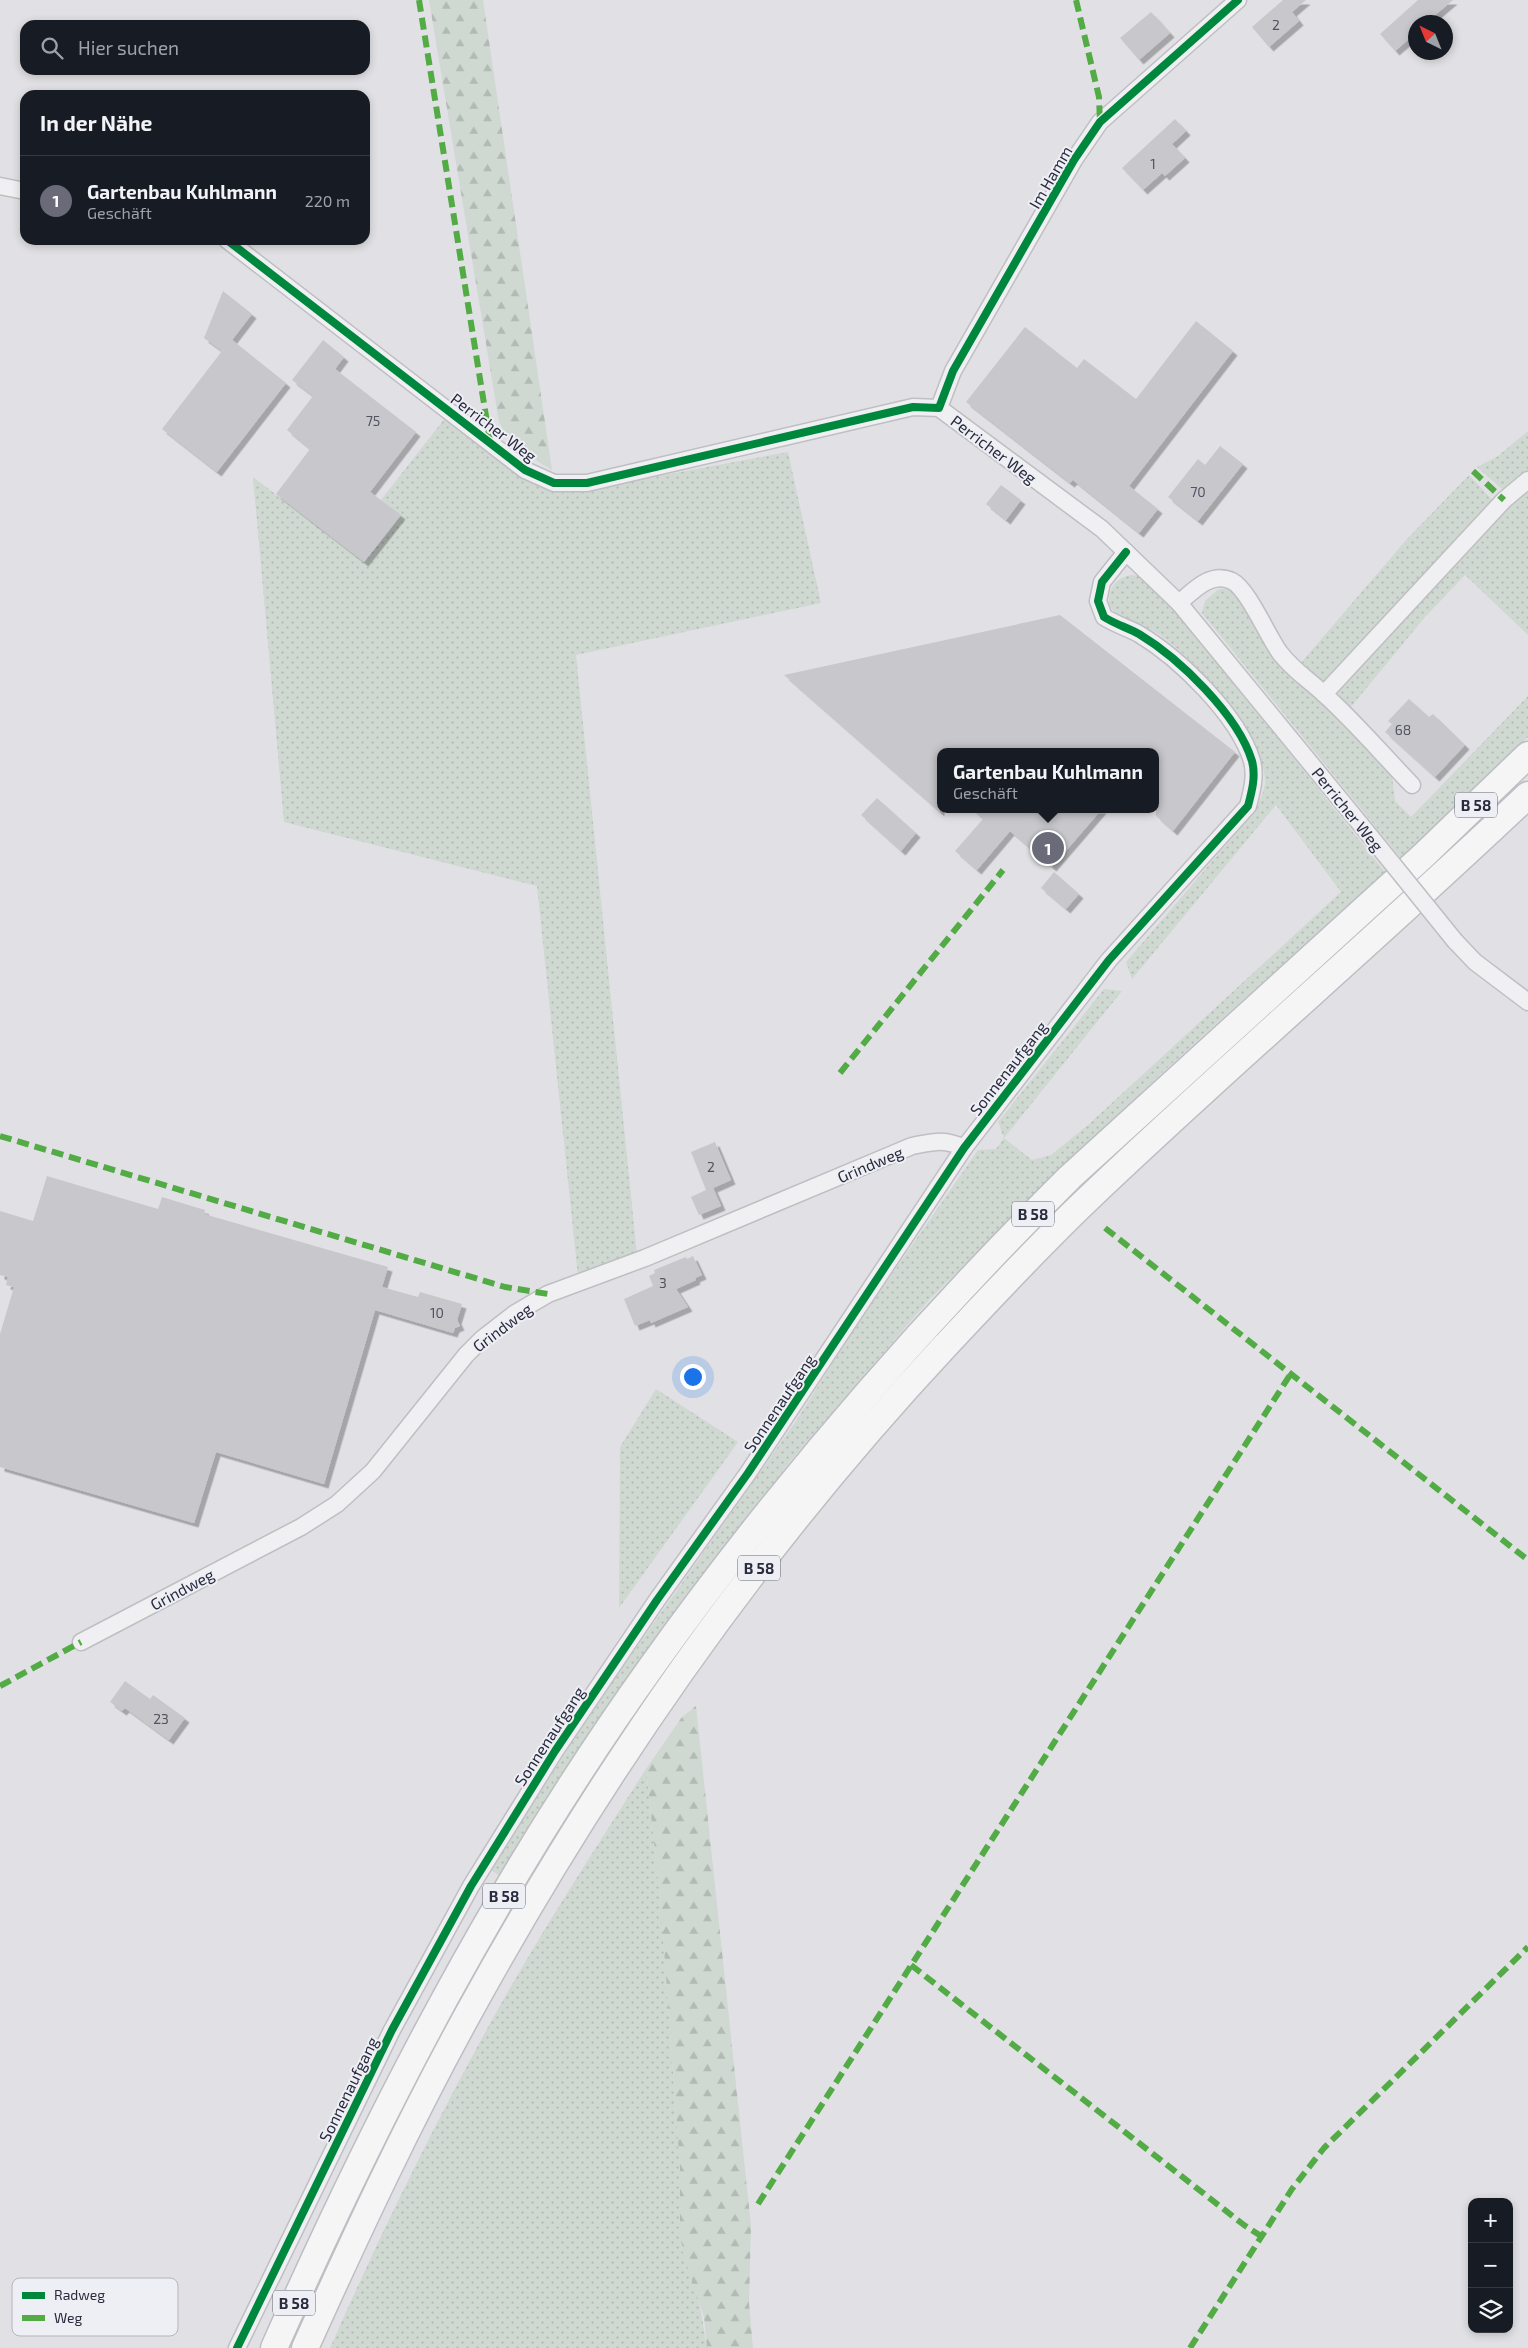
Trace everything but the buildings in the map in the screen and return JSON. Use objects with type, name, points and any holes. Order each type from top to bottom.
[{"type":"main road","name":"B 58","points":[[274,2348],[315,2258],[403,2076],[483,1931],[534,1844],[614,1720],[732,1557],[800,1471],[869,1390],[919,1333],[1020,1227],[1070,1177],[1424,855],[1528,755]]},
{"type":"main road","name":"B 58","points":[[305,2348],[357,2233],[433,2079],[524,1916],[599,1795],[675,1680],[821,1489],[940,1351],[1074,1212],[1528,795]]},
{"type":"street","name":"Im Hamm","points":[[939,408],[953,370],[1074,160],[1100,122],[1238,0]]},
{"type":"street","points":[[0,186],[20,189]]},
{"type":"street","name":"Perricher Weg","points":[[234,245],[525,470],[554,483],[587,483],[913,407],[939,408],[1102,529],[1179,603],[1455,941],[1481,967],[1528,1002]]},
{"type":"street","points":[[1324,694],[1504,500],[1528,480]]},
{"type":"street","name":"Sonnenaufgang","points":[[237,2348],[392,2030],[476,1878],[555,1751],[657,1600],[748,1473],[964,1148],[1109,960],[1248,806],[1254,785],[1252,762],[1243,742],[1222,710],[1194,678],[1165,652],[1138,634],[1104,617],[1098,602],[1102,582],[1126,552]]},
{"type":"street","points":[[1179,603],[1199,585],[1216,578],[1232,581],[1247,594],[1269,638],[1294,670],[1324,694],[1412,785]]},
{"type":"street","name":"Grindweg","points":[[81,1642],[301,1527],[337,1504],[360,1484],[396,1444],[466,1355],[483,1338],[514,1314],[548,1294],[645,1258],[912,1146],[951,1141],[964,1148]]},
{"type":"green space","points":[[429,0],[483,0],[552,470],[513,446],[499,422]]},
{"type":"green space","points":[[445,418],[484,448],[588,489],[788,452],[821,603],[576,655],[637,1255],[578,1276],[537,886],[284,822],[253,477],[364,562],[400,515],[381,500]]},
{"type":"green space","points":[[1528,431],[1528,472],[1508,489],[1502,489],[1477,467],[1498,456]]},
{"type":"green space","points":[[1469,475],[1492,500],[1491,505],[1319,690],[1294,671],[1407,539]]},
{"type":"green space","points":[[1528,490],[1528,635],[1465,575],[1425,617],[1350,708],[1339,695],[1338,690],[1487,527]]},
{"type":"green space","points":[[1125,576],[1141,576],[1171,605],[1385,872],[1166,1069],[1077,1153],[929,1300],[793,1458],[677,1608],[552,1792],[500,1876],[491,1870],[594,1708],[796,1421],[856,1326],[978,1150],[996,1149],[1004,1138],[1032,1160],[1051,1155],[1088,1125],[1341,892],[1276,805],[1132,979],[1126,962],[1255,811],[1265,783],[1262,764],[1254,744],[1241,722],[1208,679],[1172,644],[1151,629],[1119,616],[1109,605],[1111,589],[1117,582]]},
{"type":"green space","points":[[1219,589],[1228,589],[1237,594],[1269,649],[1391,769],[1395,801],[1411,817],[1528,696],[1528,737],[1401,858],[1202,613],[1205,601]]},
{"type":"green space","points":[[1104,989],[1122,991],[1004,1138],[998,1122]]},
{"type":"green space","points":[[656,1389],[738,1442],[619,1608],[620,1447]]},
{"type":"green space","points":[[696,1706],[751,2226],[749,2303],[753,2348],[707,2348],[704,2317],[683,2253],[680,2230],[680,2168],[661,1907],[646,1769],[682,1717]]},
{"type":"green space","points":[[646,1769],[661,1907],[680,2168],[680,2230],[700,2306],[707,2348],[330,2348],[417,2162],[514,1980]]},
{"type":"marked path","points":[[419,0],[490,441]]},
{"type":"marked path","points":[[1076,0],[1099,97],[1100,122]]},
{"type":"marked path","points":[[1473,471],[1504,500]]},
{"type":"marked path","points":[[840,1073],[1003,870]]},
{"type":"marked path","points":[[0,1136],[505,1287],[548,1294]]},
{"type":"marked path","points":[[1105,1228],[1528,1560]]},
{"type":"marked path","points":[[758,2204],[1290,1375]]},
{"type":"marked path","points":[[0,1686],[81,1642]]},
{"type":"marked path","points":[[1190,2348],[1292,2189],[1324,2148],[1528,1947]]},
{"type":"marked path","points":[[911,1965],[1244,2225],[1261,2236]]},
{"type":"cycle path","points":[[233,245],[525,470],[554,483],[587,483],[913,407],[939,408],[953,371],[1074,160],[1100,122],[1238,0]]},
{"type":"cycle path","points":[[237,2348],[392,2030],[471,1886],[555,1751],[657,1600],[748,1473],[964,1148],[1109,960],[1248,806],[1254,778],[1252,761],[1245,743],[1221,707],[1189,673],[1155,644],[1104,617],[1098,601],[1102,582],[1126,552]]},
{"type":"place","name":"Gartenbau Kuhlmann","points":[[1048,848]]}]
